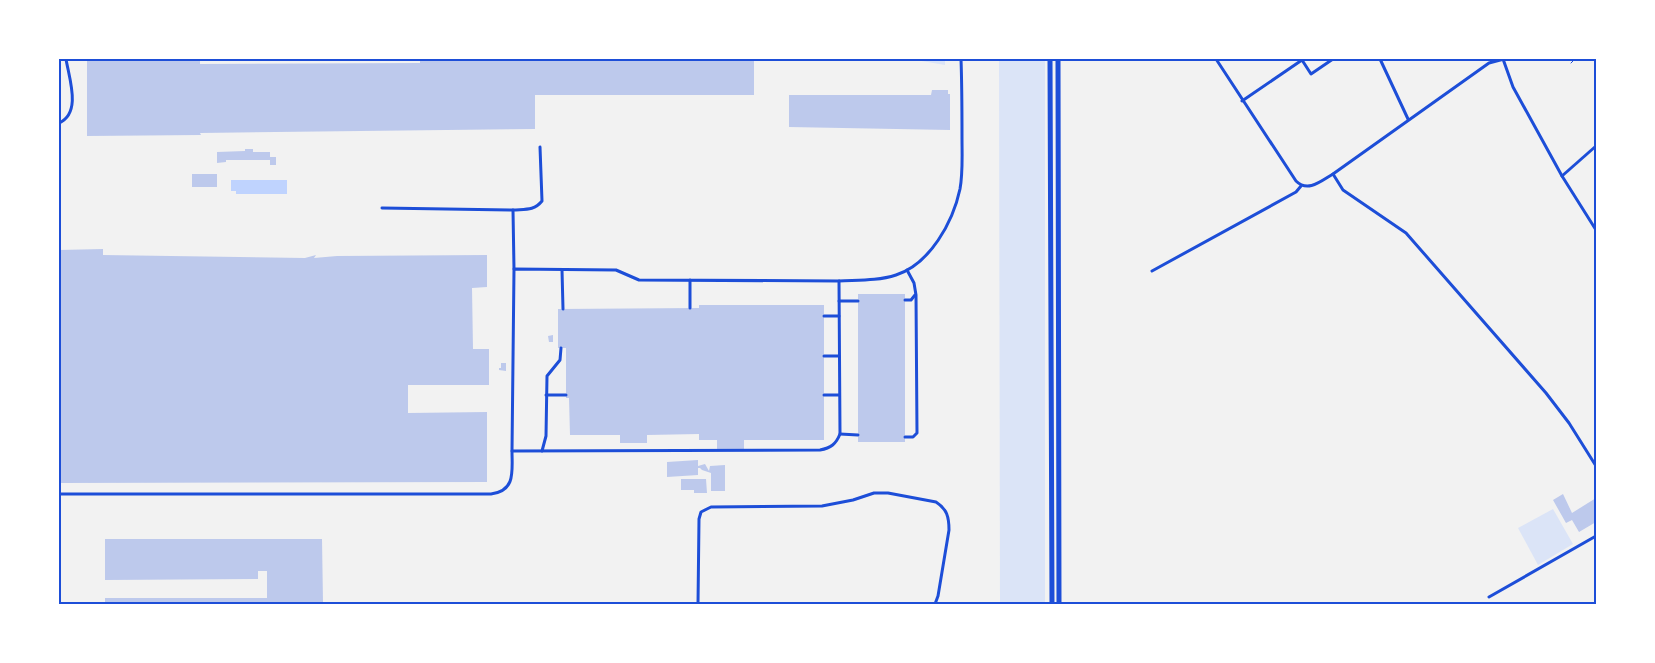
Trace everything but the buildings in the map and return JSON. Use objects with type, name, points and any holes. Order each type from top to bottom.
[{"type":"main road","points":[[1050,59],[1052,604]]},
{"type":"main road","points":[[1058,59],[1059,604]]},
{"type":"street","points":[[59,123],[64,121],[70,112],[73,101],[66,59]]},
{"type":"street","points":[[514,269],[616,270],[639,280],[839,281],[880,279],[907,270],[923,258],[938,240],[951,215],[960,189],[962,163],[961,59]]},
{"type":"street","points":[[1216,59],[1296,181],[1301,186],[1308,187],[1333,174],[1489,63],[1503,59],[1513,87],[1562,176],[1596,230]]},
{"type":"street","points":[[1242,101],[1302,60],[1311,74],[1333,59]]},
{"type":"street","points":[[1380,59],[1408,120]]},
{"type":"street","points":[[1562,176],[1596,146]]},
{"type":"street","points":[[382,208],[531,209],[538,206],[542,201],[540,147]]},
{"type":"street","points":[[1333,174],[1343,190],[1406,233],[1546,393],[1569,423],[1596,466]]},
{"type":"street","points":[[1152,271],[1296,192],[1301,186]]},
{"type":"street","points":[[59,494],[500,493],[508,487],[512,477],[513,210]]},
{"type":"street","points":[[562,270],[563,309]]},
{"type":"street","points":[[905,437],[913,437],[917,432],[916,295],[914,283],[907,270]]},
{"type":"street","points":[[690,280],[690,308]]},
{"type":"street","points":[[512,451],[829,449],[836,442],[840,434],[839,281]]},
{"type":"street","points":[[905,300],[911,300],[916,295]]},
{"type":"street","points":[[839,301],[858,301]]},
{"type":"street","points":[[824,316],[839,316]]},
{"type":"street","points":[[542,451],[546,436],[547,376],[560,360],[561,348]]},
{"type":"street","points":[[824,356],[839,356]]},
{"type":"street","points":[[546,395],[566,394]]},
{"type":"street","points":[[824,395],[839,395]]},
{"type":"street","points":[[840,434],[858,434]]},
{"type":"street","points":[[698,604],[699,519],[701,512],[711,506],[822,506],[853,500],[874,493],[888,492],[936,502],[943,506],[947,512],[949,530],[935,604]]},
{"type":"street","points":[[1489,597],[1596,536]]},
{"type":"lane","points":[[1572,62],[1575,59]]},
{"type":"shaded area","points":[[910,59],[945,59],[945,65]]},
{"type":"shaded area","points":[[999,59],[1045,59],[1045,604],[1000,604]]},
{"type":"shaded area","points":[[1553,509],[1573,544],[1538,565],[1518,528]]},
{"type":"water","points":[[231,180],[287,180],[287,194],[236,194],[236,191],[231,191]]}]
